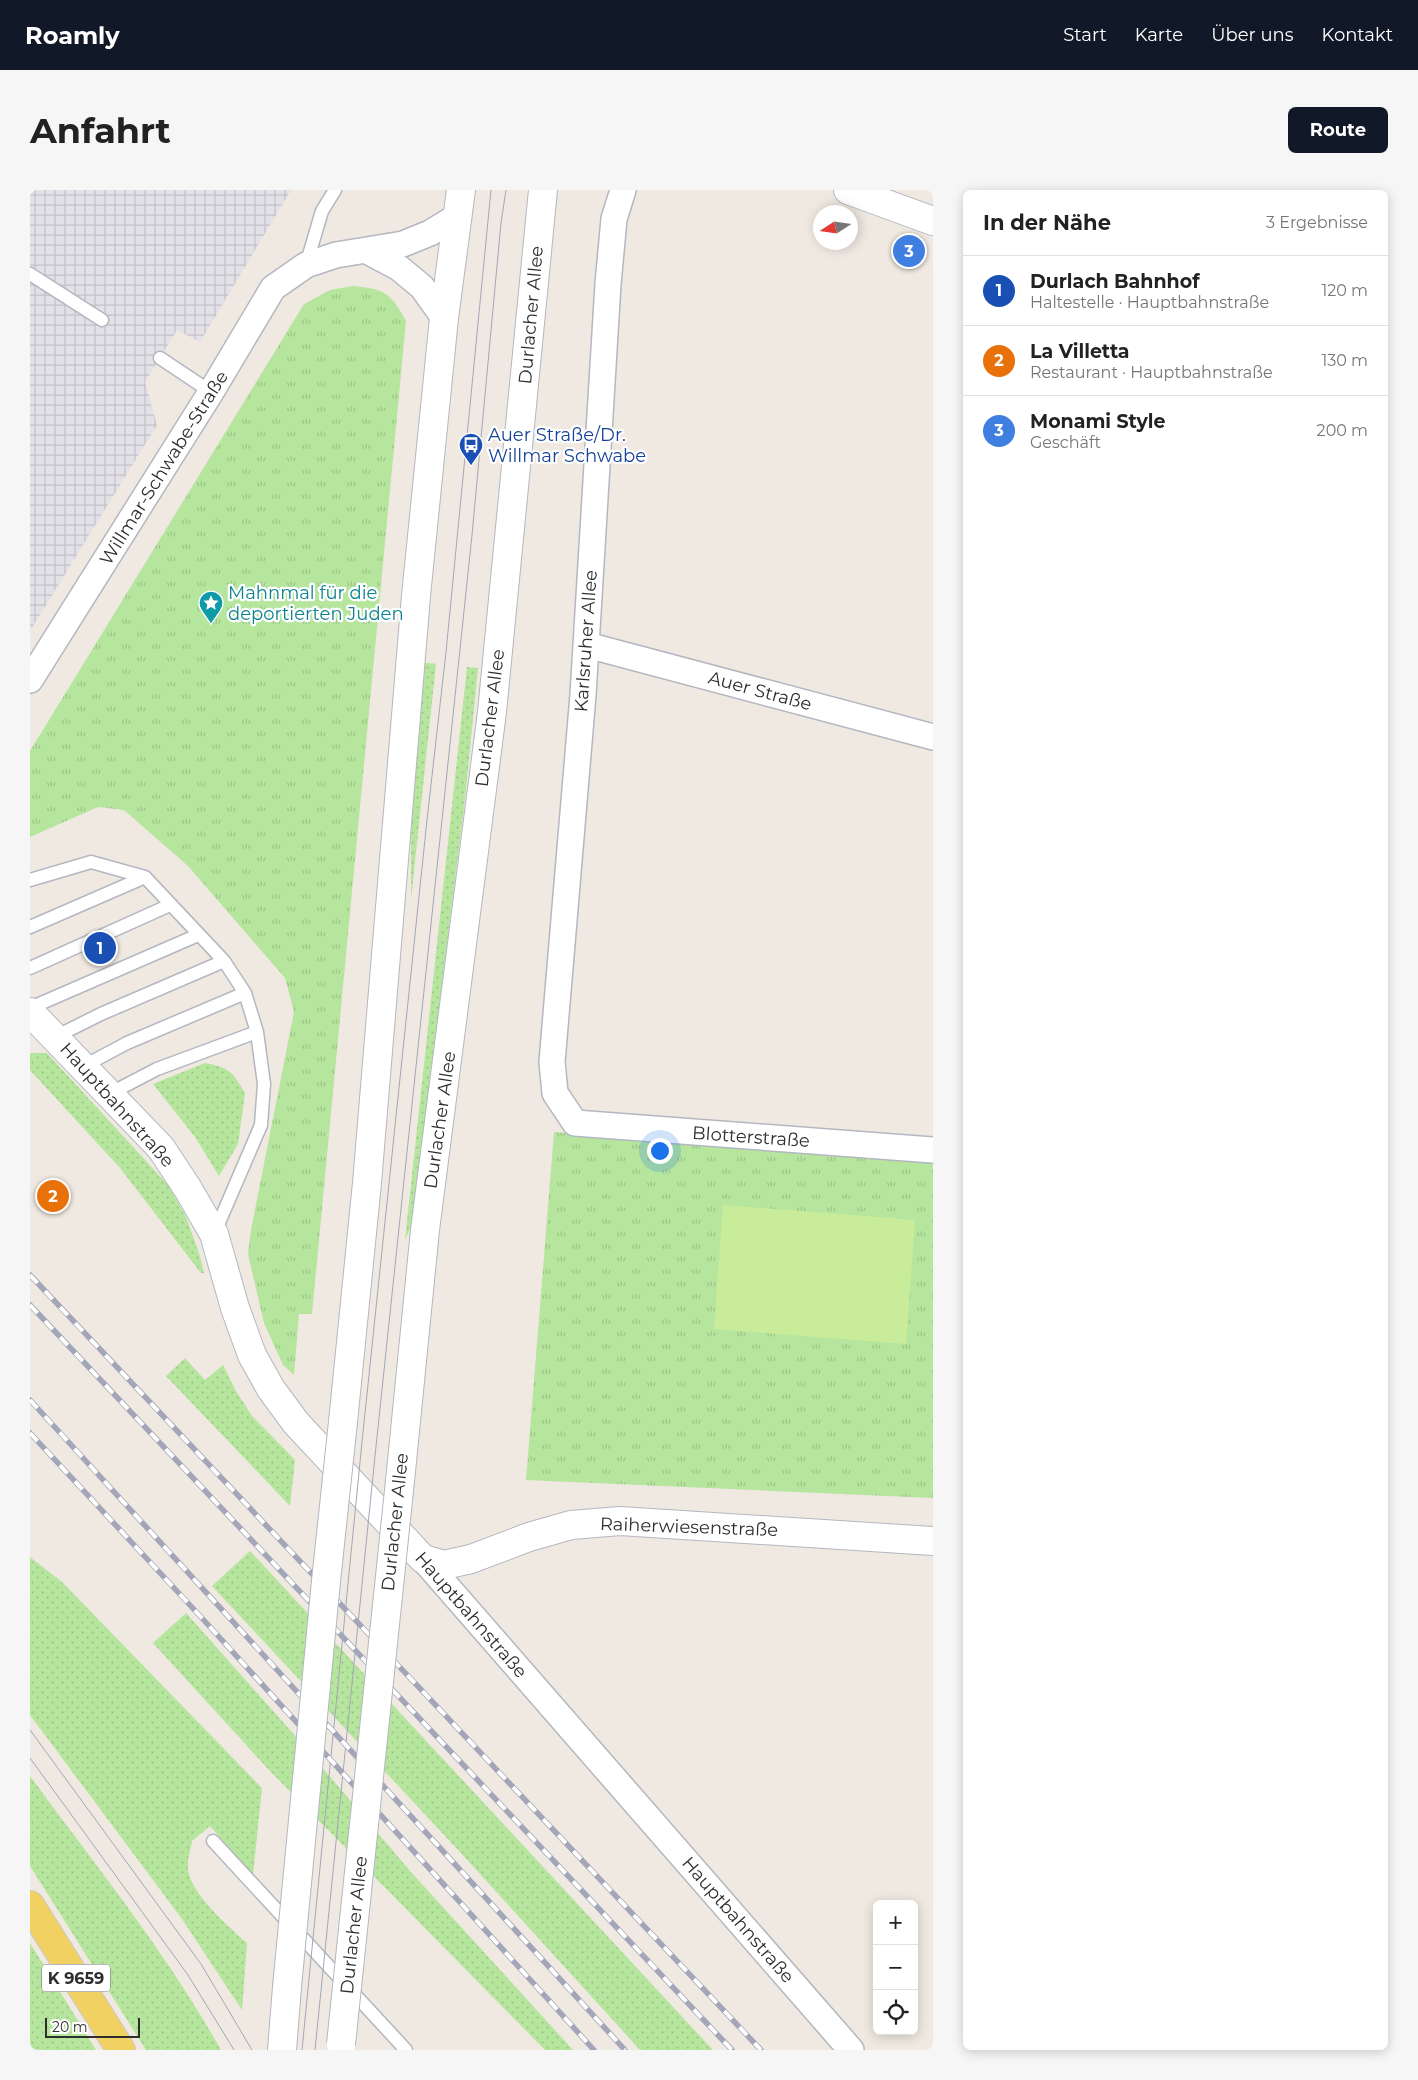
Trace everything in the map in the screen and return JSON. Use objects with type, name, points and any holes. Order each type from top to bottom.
[{"type":"main road","name":"Durlacher Allee","points":[[341,2047],[425,1230],[492,712],[543,190]]},
{"type":"main road","points":[[848,190],[933,221]]},
{"type":"main road","points":[[282,2050],[326,1581],[367,1183],[413,628],[444,318],[460,203]]},
{"type":"main road","name":"Hauptbahnstraße","points":[[30,1012],[161,1148],[214,1234],[235,1308],[252,1355],[271,1389],[296,1423],[423,1559]]},
{"type":"main road","name":"Raiherwiesenstraße","points":[[423,1559],[444,1565],[471,1559],[529,1537],[571,1525],[620,1521],[933,1541]]},
{"type":"main road","name":"K 9659","points":[[30,1905],[121,2050]]},
{"type":"street","name":"Karlsruher Allee","points":[[555,1093],[552,1062],[587,645],[608,284],[614,219],[622,190]]},
{"type":"street","name":"Willmar-Schwabe-Straße","points":[[30,680],[211,392],[273,288],[306,265],[336,255],[404,244],[430,233],[460,203]]},
{"type":"street","points":[[366,251],[399,268],[422,287],[444,318]]},
{"type":"street","name":"Auer Straße","points":[[587,645],[933,737]]},
{"type":"street","name":"Blotterstraße","points":[[555,1093],[575,1123],[933,1150]]},
{"type":"street","name":"Hauptbahnstraße","points":[[423,1559],[852,2050]]},
{"type":"lane","points":[[306,265],[322,211],[335,190]]},
{"type":"lane","points":[[30,274],[102,320]]},
{"type":"lane","points":[[160,358],[211,392]]},
{"type":"lane","points":[[30,880],[91,862],[145,877],[224,961],[245,993],[257,1032],[264,1084],[261,1125],[214,1234]]},
{"type":"lane","points":[[30,927],[145,877]]},
{"type":"lane","points":[[30,968],[170,905]]},
{"type":"lane","points":[[30,1008],[198,935]]},
{"type":"lane","points":[[55,1037],[101,1014],[224,961]]},
{"type":"lane","points":[[82,1067],[127,1043],[245,993]]},
{"type":"lane","points":[[109,1094],[157,1069],[257,1032]]},
{"type":"lane","points":[[213,1841],[406,2050]]},
{"type":"shaded area","points":[[30,190],[291,190],[200,342],[177,330],[145,382],[157,425],[30,631]]},
{"type":"green space","points":[[353,286],[373,289],[386,294],[396,304],[406,321],[312,1314],[299,1314],[294,1375],[283,1365],[264,1323],[248,1254],[251,1230],[294,1012],[285,978],[188,866],[124,810],[98,807],[30,837],[30,751],[304,304],[330,290]]},
{"type":"green space","points":[[421,662],[436,664],[411,899],[411,837]]},
{"type":"green space","points":[[467,667],[478,668],[465,799],[412,1224],[405,1240]]},
{"type":"green space","points":[[30,1053],[47,1053],[168,1185],[186,1217],[204,1273],[201,1273],[120,1168],[30,1070]]},
{"type":"green space","points":[[205,1063],[230,1072],[245,1093],[238,1144],[219,1176],[195,1137],[153,1084]]},
{"type":"green space","points":[[554,1132],[933,1162],[933,1498],[526,1480]]},
{"type":"green space","points":[[723,1205],[915,1220],[906,1344],[714,1329]]},
{"type":"green space","points":[[185,1358],[205,1380],[223,1365],[236,1391],[252,1416],[295,1460],[290,1506],[166,1376]]},
{"type":"green space","points":[[250,1551],[713,2050],[640,2050],[460,1852],[212,1586]]},
{"type":"green space","points":[[30,1557],[62,1582],[262,1788],[253,1875],[210,1826],[192,1841],[188,1861],[190,1878],[195,1888],[221,1919],[247,1943],[242,2010],[182,1919],[30,1715]]},
{"type":"green space","points":[[186,1613],[298,1739],[410,1871],[573,2050],[545,2050],[268,1769],[153,1643]]},
{"type":"green space","points":[[30,1776],[154,1944],[221,2050],[146,2050],[30,1866]]},
{"type":"green space","points":[[30,1943],[96,2050],[30,2050]]},
{"type":"tram line","points":[[302,2050],[362,1442],[446,652],[491,190]]},
{"type":"tram line","points":[[315,2050],[375,1456],[472,535],[501,223],[506,190]]},
{"type":"tram line","points":[[30,1730],[201,1964],[252,2050]]},
{"type":"tram line","points":[[30,1758],[188,1975],[234,2050]]},
{"type":"railway","points":[[30,1275],[761,2050]]},
{"type":"railway","points":[[30,1305],[732,2050]]},
{"type":"railway","points":[[30,1400],[625,2050]]},
{"type":"railway","points":[[30,1433],[201,1617],[594,2050]]},
{"type":"place","name":"Monami Style","points":[[909,251]]},
{"type":"place","name":"Auer Straße/Dr. Willmar Schwabe","points":[[471,466]]},
{"type":"place","name":"Mahnmal für die deportierten Juden","points":[[211,624]]},
{"type":"place","name":"Durlach Bahnhof","points":[[100,948]]},
{"type":"place","name":"La Villetta","points":[[53,1196]]}]
